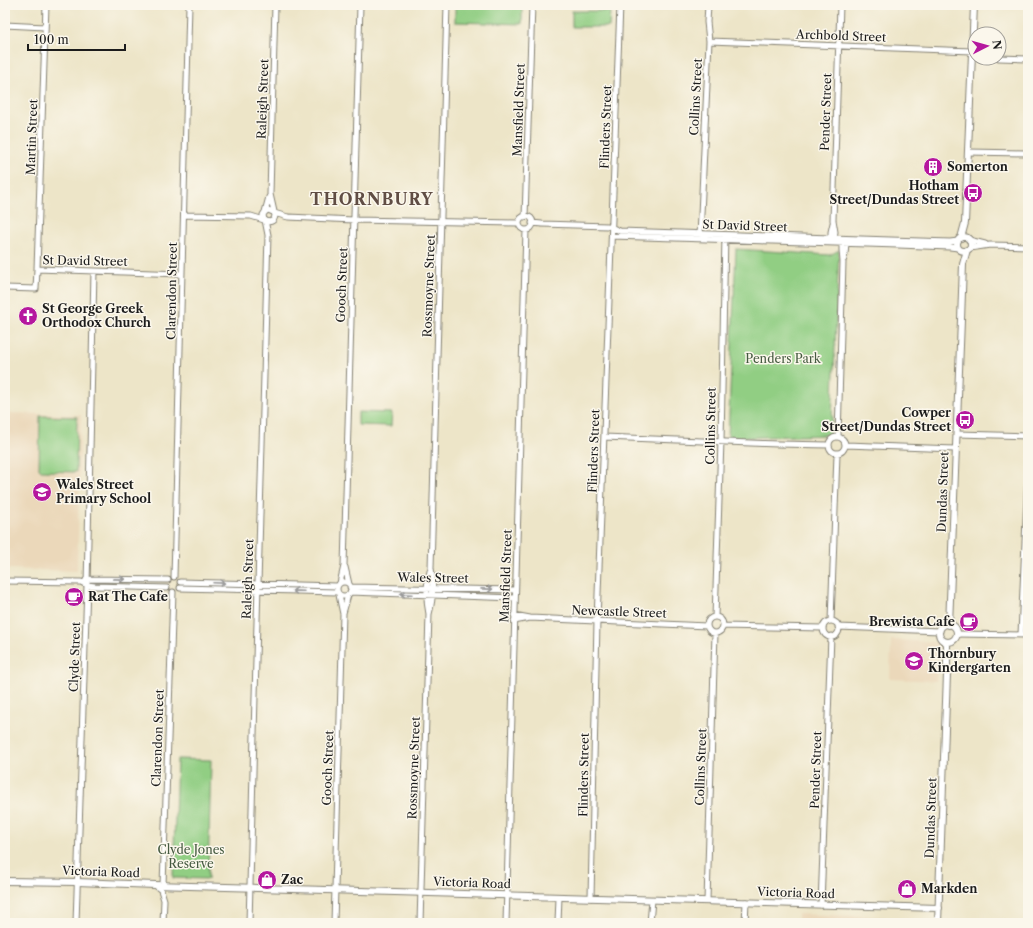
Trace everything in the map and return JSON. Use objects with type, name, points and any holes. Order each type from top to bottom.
[{"type":"street","name":"Martin Street","points":[[38,269],[46,5]]},
{"type":"street","name":"Clarendon Street","points":[[174,577],[189,5]]},
{"type":"street","name":"Raleigh Street","points":[[274,213],[270,194],[275,5]]},
{"type":"street","name":"Gooch Street","points":[[334,923],[343,614],[349,589],[344,566],[360,5]]},
{"type":"street","name":"Rossmoyne Street","points":[[420,923],[429,614],[432,604],[428,579],[431,568],[447,5]]},
{"type":"street","name":"Mansfield Street","points":[[526,217],[532,5]]},
{"type":"street","name":"Flinders Street","points":[[591,898],[597,622],[620,5]]},
{"type":"street","name":"Collins Street","points":[[700,236],[709,41],[707,22],[708,5]]},
{"type":"street","name":"Pender Street","points":[[832,240],[840,5]]},
{"type":"street","points":[[974,5],[974,26]]},
{"type":"street","points":[[5,25],[46,27]]},
{"type":"street","name":"Archbold Street","points":[[709,41],[838,46],[967,55]]},
{"type":"street","points":[[1007,58],[1028,59]]},
{"type":"street","points":[[965,223],[957,245],[964,249],[970,244],[965,223],[972,66]]},
{"type":"street","points":[[968,152],[1028,153]]},
{"type":"street","name":"Raleigh Street","points":[[265,212],[270,194]]},
{"type":"street","points":[[254,216],[270,210],[285,217]]},
{"type":"street","points":[[265,212],[263,217],[265,220]]},
{"type":"street","points":[[273,220],[275,216],[274,213]]},
{"type":"street","points":[[184,215],[254,216],[270,222],[285,217],[354,220],[519,223]]},
{"type":"street","points":[[526,217],[529,218],[532,223],[531,227],[526,230],[523,230],[519,223],[522,218],[526,217]]},
{"type":"street","name":"Raleigh Street","points":[[249,923],[268,235],[265,220]]},
{"type":"street","name":"Raleigh Street","points":[[268,235],[273,220]]},
{"type":"street","name":"St David Street","points":[[532,223],[608,226],[619,231],[700,236],[832,240],[964,249],[990,245]]},
{"type":"street","name":"Mansfield Street","points":[[506,923],[526,230]]},
{"type":"street","name":"St David Street","points":[[612,236],[700,236]]},
{"type":"street","name":"Collins Street","points":[[715,618],[721,442],[725,237]]},
{"type":"street","points":[[959,240],[965,238],[990,245],[1028,246]]},
{"type":"street","name":"St David Street","points":[[844,242],[959,240]]},
{"type":"street","points":[[838,437],[844,262],[842,250],[844,242]]},
{"type":"street","name":"Dundas Street","points":[[949,625],[964,249]]},
{"type":"street","name":"St David Street","points":[[5,288],[36,289],[38,269],[182,274]]},
{"type":"street","name":"Clyde Street","points":[[76,923],[87,585],[94,271]]},
{"type":"street","points":[[957,434],[1028,436]]},
{"type":"street","points":[[604,437],[829,445]]},
{"type":"street","points":[[829,445],[833,438],[838,437],[843,439],[846,445]]},
{"type":"street","points":[[829,445],[832,451],[837,454]]},
{"type":"street","points":[[846,445],[955,450]]},
{"type":"street","points":[[837,454],[844,450],[846,445]]},
{"type":"street","points":[[831,621],[837,454]]},
{"type":"street","points":[[1021,635],[1028,472]]},
{"type":"street","name":"Gooch Street","points":[[343,614],[338,594],[338,585],[344,566]]},
{"type":"street","points":[[81,582],[87,579],[168,580],[174,577],[180,582],[180,588]]},
{"type":"street","points":[[167,588],[166,584],[168,580]]},
{"type":"street","points":[[5,581],[81,582],[87,585],[95,586],[167,588],[169,591],[173,592],[180,588],[258,587],[338,585],[344,582],[349,589],[343,596],[338,594],[258,587],[180,582]]},
{"type":"street","name":"Wales Street","points":[[349,589],[430,588],[515,590]]},
{"type":"street","name":"Wales Street","points":[[349,589],[430,595],[515,598]]},
{"type":"street","name":"Clarendon Street","points":[[163,886],[173,592]]},
{"type":"street","points":[[514,615],[530,618]]},
{"type":"street","points":[[514,621],[530,618]]},
{"type":"street","name":"Newcastle Street","points":[[530,618],[707,626]]},
{"type":"street","points":[[715,618],[721,621],[722,626],[721,630],[717,633],[712,633],[707,626],[708,621],[715,618]]},
{"type":"street","points":[[823,628],[825,633],[831,636],[837,634],[838,627],[836,623],[831,621]]},
{"type":"street","points":[[823,628],[826,623],[831,621]]},
{"type":"street","points":[[949,625],[956,629],[957,634],[953,641],[947,642],[941,638],[939,634],[940,631],[940,629],[944,626],[949,625]]},
{"type":"street","points":[[722,626],[823,628]]},
{"type":"street","points":[[838,627],[940,631]]},
{"type":"street","name":"Collins Street","points":[[707,901],[715,633]]},
{"type":"street","points":[[957,634],[1028,635]]},
{"type":"street","name":"Pender Street","points":[[821,904],[831,636]]},
{"type":"street","name":"Dundas Street","points":[[938,923],[947,642]]},
{"type":"street","name":"Victoria Road","points":[[5,881],[939,908]]},
{"type":"street","points":[[155,885],[161,890],[164,900],[163,923]]},
{"type":"street","points":[[558,923],[559,897]]},
{"type":"street","points":[[650,923],[652,900]]},
{"type":"street","points":[[745,923],[746,902]]},
{"type":"shaded area","name":"Wales Street Primary School","points":[[5,413],[81,415],[77,571],[5,569]]},
{"type":"shaded area","name":"Thornbury Kindergarten","points":[[891,640],[938,642],[936,681],[890,679]]},
{"type":"shaded area","points":[[798,914],[886,917],[886,923],[798,923]]},
{"type":"green space","points":[[455,5],[522,5],[522,24],[455,22]]},
{"type":"green space","points":[[572,11],[610,11],[609,27],[572,27]]},
{"type":"green space","name":"Penders Park","points":[[736,249],[830,255],[839,250],[832,421],[830,435],[728,438]]},
{"type":"green space","points":[[358,412],[392,413],[391,426],[358,425]]},
{"type":"green space","points":[[40,416],[77,417],[76,472],[41,471],[39,469]]},
{"type":"green space","name":"Clyde Jones Reserve","points":[[177,759],[211,760],[208,879],[173,878]]},
{"type":"place","name":"Somerton","points":[[933,167]]},
{"type":"place","name":"Hotham Street/Dundas Street","points":[[973,193]]},
{"type":"place","name":"St George Greek Orthodox Church","points":[[28,316]]},
{"type":"place","name":"Cowper Street/Dundas Street","points":[[965,420]]},
{"type":"place","name":"Wales Street Primary School","points":[[42,492]]},
{"type":"place","name":"Rat The Cafe","points":[[74,597]]},
{"type":"place","name":"Brewista Cafe","points":[[969,622]]},
{"type":"place","name":"Thornbury Kindergarten","points":[[914,661]]},
{"type":"place","name":"Zac","points":[[267,880]]},
{"type":"place","name":"Markden","points":[[907,889]]},
{"type":"district","name":"THORNBURY","points":[[372,199]]}]
